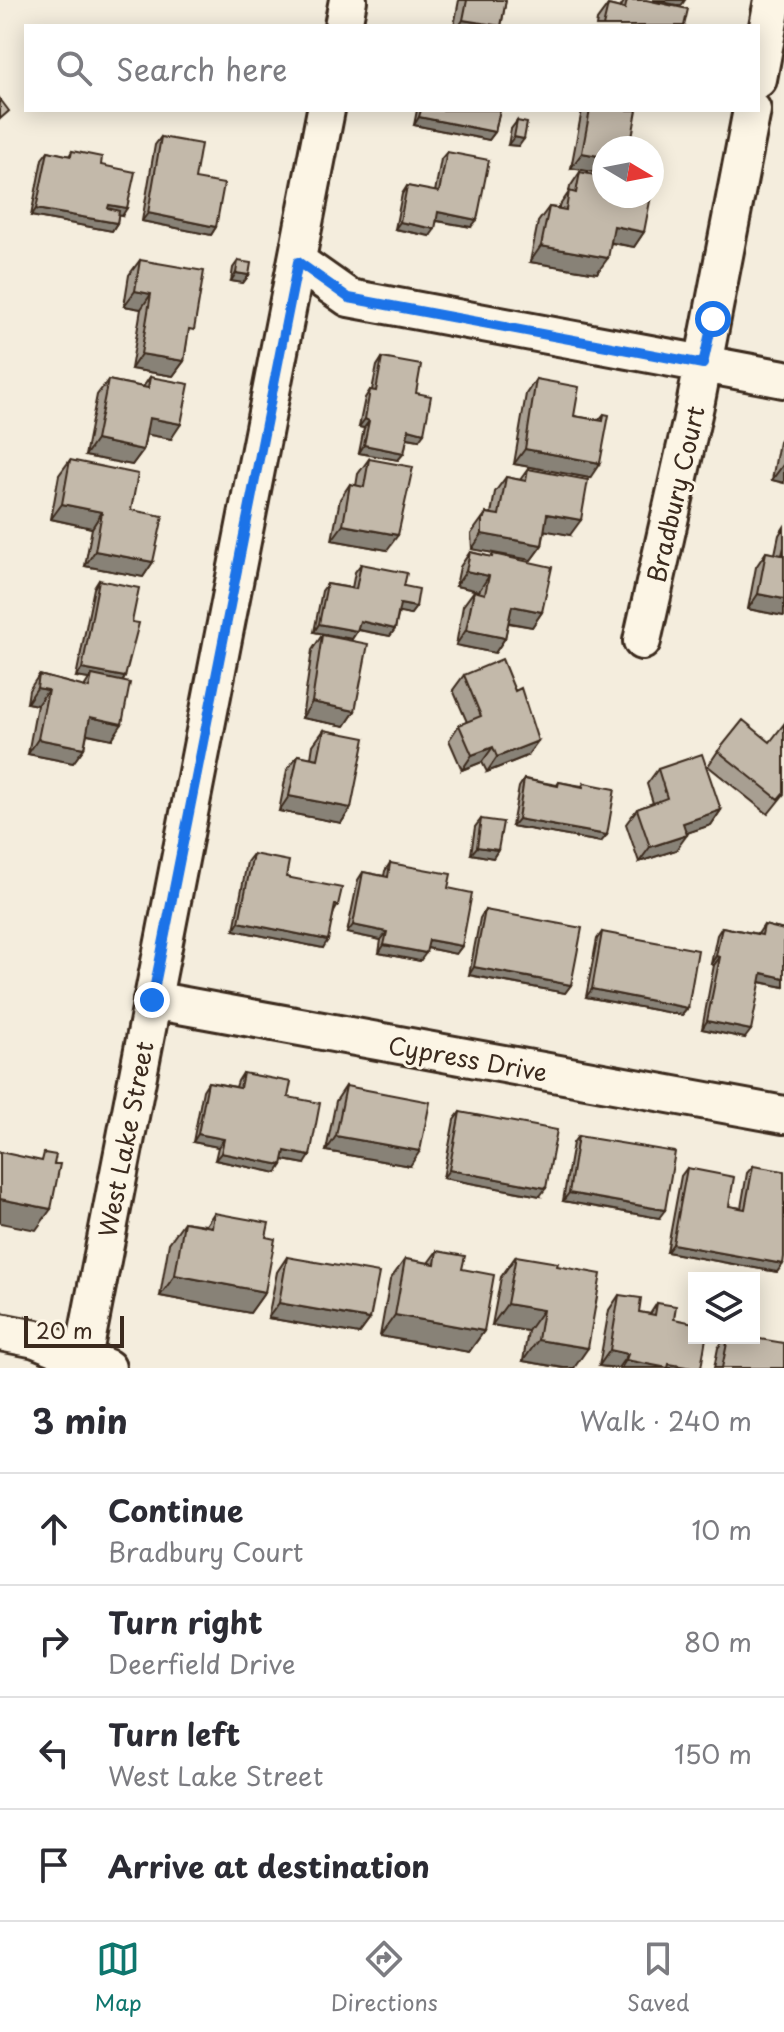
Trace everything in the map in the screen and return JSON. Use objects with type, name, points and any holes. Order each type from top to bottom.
[{"type":"street","points":[[343,24],[348,0]]},
{"type":"street","points":[[760,68],[773,0]]},
{"type":"street","name":"West Lake Street","points":[[90,1365],[152,1000],[326,112]]},
{"type":"street","name":"Bradbury Court","points":[[642,641],[703,364],[752,112]]},
{"type":"street","points":[[298,262],[349,298],[784,379]]},
{"type":"street","name":"Cypress Drive","points":[[152,1000],[784,1115]]},
{"type":"street","points":[[0,1332],[36,1339],[90,1365]]},
{"type":"building","points":[[467,0],[506,0],[501,24],[463,20]]},
{"type":"building","points":[[627,0],[646,0],[688,9],[684,24],[603,24],[608,5],[625,9]]},
{"type":"building","points":[[0,99],[9,111],[0,119]]},
{"type":"building","points":[[420,112],[500,112],[495,132],[419,117]]},
{"type":"building","points":[[590,112],[637,112],[632,136],[592,136],[592,155],[582,153]]},
{"type":"building","points":[[517,121],[527,123],[524,139],[514,137]]},
{"type":"building","points":[[161,137],[201,144],[195,179],[224,184],[216,227],[148,213]]},
{"type":"building","points":[[48,151],[71,156],[72,151],[102,157],[101,165],[135,172],[127,208],[109,205],[108,208],[119,211],[117,223],[36,209]]},
{"type":"building","points":[[447,152],[489,160],[477,220],[438,212],[435,229],[400,222],[407,186],[439,192]]},
{"type":"building","points":[[580,172],[592,174],[592,208],[649,208],[644,232],[614,226],[608,258],[541,246],[549,207],[566,210],[569,191],[576,193]]},
{"type":"building","points":[[140,260],[204,271],[194,330],[189,329],[184,361],[141,354],[151,294],[135,291]]},
{"type":"building","points":[[238,261],[251,263],[249,275],[236,273]]},
{"type":"building","points":[[382,358],[421,365],[416,393],[431,396],[424,433],[409,429],[404,453],[364,445],[370,390],[376,391]]},
{"type":"building","points":[[150,377],[189,384],[181,424],[149,418],[143,450],[96,440],[108,380],[148,388]]},
{"type":"building","points":[[536,379],[579,387],[574,416],[603,421],[604,414],[609,415],[600,463],[525,449]]},
{"type":"building","points":[[369,459],[413,467],[398,535],[343,525],[350,484],[364,487]]},
{"type":"building","points":[[70,460],[138,474],[131,510],[163,516],[153,562],[95,551],[102,512],[62,504]]},
{"type":"building","points":[[528,469],[588,480],[581,520],[547,514],[542,545],[482,534],[482,519],[486,513],[499,515],[506,477],[526,481]]},
{"type":"building","points":[[784,547],[784,599],[758,594],[766,552],[782,555]]},
{"type":"building","points":[[470,552],[552,567],[542,612],[512,606],[505,638],[466,630],[474,591],[485,594],[489,576],[466,571]]},
{"type":"building","points":[[361,564],[407,573],[404,586],[419,589],[416,607],[400,604],[395,629],[360,621],[357,631],[319,624],[327,584],[356,589]]},
{"type":"building","points":[[99,580],[139,588],[132,622],[139,623],[125,677],[82,669]]},
{"type":"building","points":[[322,635],[368,644],[355,711],[312,702]]},
{"type":"building","points":[[502,659],[515,691],[521,688],[538,741],[497,757],[493,747],[472,755],[459,725],[481,716],[464,675]]},
{"type":"building","points":[[39,675],[89,688],[92,675],[130,683],[122,724],[90,717],[84,748],[38,739],[48,690],[37,688]]},
{"type":"building","points":[[743,720],[770,742],[784,724],[784,792],[778,799],[718,751]]},
{"type":"building","points":[[324,730],[365,738],[351,808],[289,796],[298,755],[318,759]]},
{"type":"building","points":[[702,754],[721,810],[683,823],[687,835],[650,847],[637,809],[667,798],[658,769]]},
{"type":"building","points":[[524,779],[558,786],[559,782],[583,787],[584,783],[615,789],[607,835],[518,819]]},
{"type":"building","points":[[481,819],[503,822],[498,850],[477,847]]},
{"type":"building","points":[[253,854],[289,861],[286,877],[342,888],[328,940],[239,922]]},
{"type":"building","points":[[390,863],[451,874],[448,888],[472,893],[462,946],[429,940],[426,953],[384,945],[387,932],[353,925],[363,872],[388,877]]},
{"type":"building","points":[[485,910],[582,928],[571,985],[474,967]]},
{"type":"building","points":[[764,925],[784,930],[784,978],[762,973],[751,1030],[707,1021],[720,957],[716,956],[722,927],[762,935]]},
{"type":"building","points":[[602,932],[698,950],[688,1008],[592,989]]},
{"type":"building","points":[[243,1073],[291,1082],[288,1097],[320,1103],[310,1156],[285,1151],[282,1165],[221,1153],[224,1139],[198,1134],[208,1082],[240,1088]]},
{"type":"building","points":[[346,1086],[430,1102],[420,1151],[336,1136]]},
{"type":"building","points":[[460,1112],[557,1130],[546,1188],[449,1170]]},
{"type":"building","points":[[578,1136],[675,1152],[665,1210],[569,1193]]},
{"type":"building","points":[[0,1152],[42,1161],[44,1153],[56,1155],[54,1164],[60,1164],[51,1209],[0,1199]]},
{"type":"building","points":[[753,1166],[784,1171],[783,1264],[673,1244],[687,1168],[734,1177],[729,1206],[745,1209]]},
{"type":"building","points":[[214,1213],[269,1223],[266,1237],[275,1239],[265,1292],[175,1275],[184,1222],[212,1227]]},
{"type":"building","points":[[437,1251],[465,1256],[462,1269],[494,1275],[484,1331],[395,1315],[405,1259],[435,1264]]},
{"type":"building","points":[[516,1256],[601,1274],[588,1348],[538,1340],[543,1310],[507,1304]]},
{"type":"building","points":[[287,1257],[379,1273],[370,1319],[279,1303]]},
{"type":"building","points":[[619,1295],[641,1298],[639,1312],[655,1315],[657,1303],[676,1306],[674,1319],[688,1322],[688,1344],[705,1344],[701,1368],[669,1364],[668,1368],[626,1360],[628,1354],[610,1350]]},
{"type":"building","points":[[760,1339],[784,1343],[784,1368],[722,1368],[727,1344],[760,1344]]},
{"type":"route","points":[[152,1000],[298,262],[349,298],[703,364],[713,319]]}]
